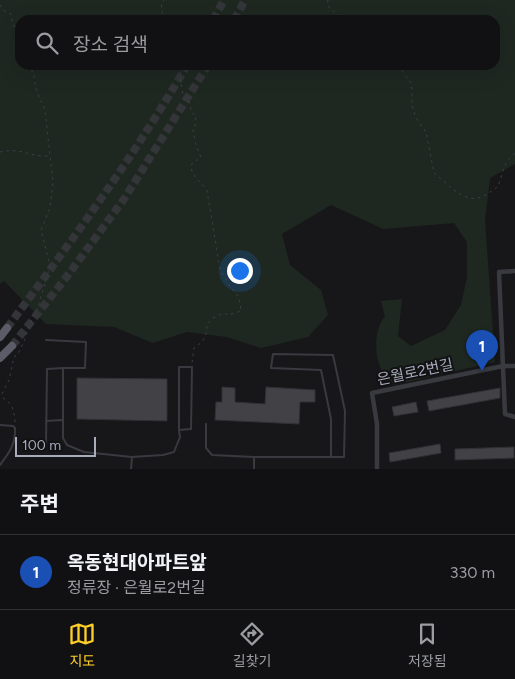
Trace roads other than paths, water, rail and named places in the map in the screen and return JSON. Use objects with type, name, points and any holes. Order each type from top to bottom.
[{"type":"highway","points":[[0,337],[7,328]]},
{"type":"highway","points":[[0,358],[12,346]]},
{"type":"street","points":[[515,271],[499,272],[505,414],[515,418]]},
{"type":"street","points":[[503,366],[515,366]]},
{"type":"street","name":"은월로2번길","points":[[377,469],[377,424],[372,393],[503,366]]},
{"type":"lane","points":[[46,340],[86,342],[85,368],[47,369],[46,445]]},
{"type":"lane","points":[[206,424],[206,448],[212,455],[254,457],[330,457],[344,457],[345,411],[333,355],[273,354],[271,368],[320,370],[331,419],[330,457]]},
{"type":"lane","points":[[63,368],[62,420],[63,438],[67,445],[84,452],[132,458],[174,452],[180,437],[179,430],[179,367],[192,367],[191,429],[179,430]]},
{"type":"lane","points":[[46,420],[62,420]]},
{"type":"lane","points":[[0,425],[16,428],[16,437],[12,448],[0,467]]},
{"type":"lane","points":[[254,457],[254,469]]},
{"type":"lane","points":[[131,469],[132,458]]},
{"type":"tunnel","points":[[216,15],[224,0]]},
{"type":"tunnel","points":[[237,15],[245,0]]},
{"type":"tunnel","points":[[7,328],[78,232],[145,133],[184,70]]},
{"type":"tunnel","points":[[12,346],[68,275],[124,199],[205,70]]},
{"type":"place","name":"옥동현대아파트앞","points":[[482,371]]}]
